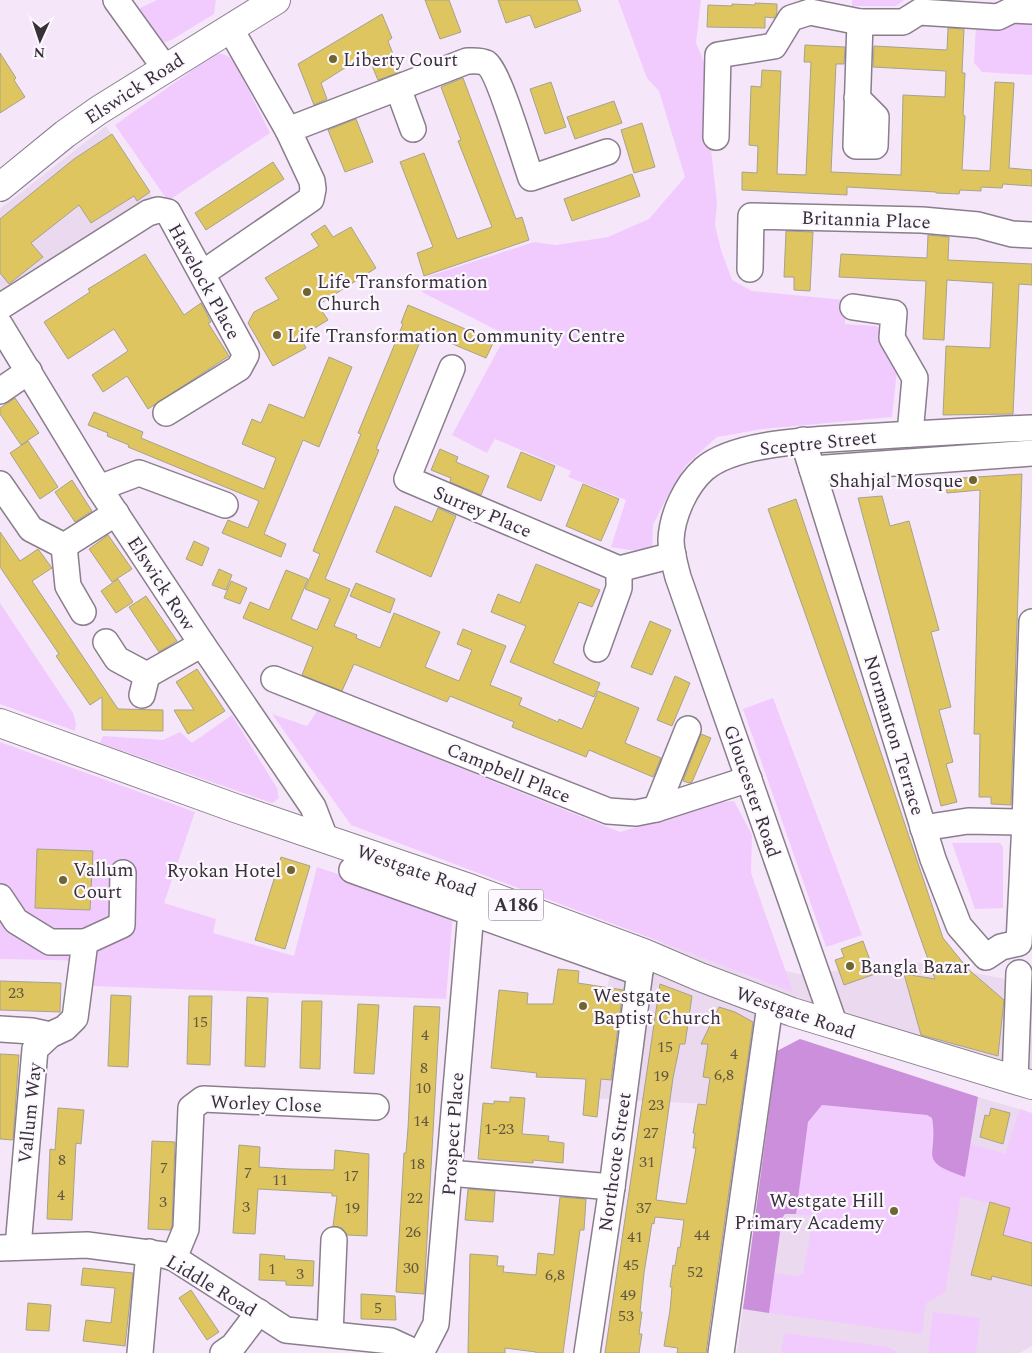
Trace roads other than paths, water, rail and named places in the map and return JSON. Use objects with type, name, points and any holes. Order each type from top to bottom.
[{"type":"main road","name":"Elswick Road","points":[[0,187],[65,134],[165,68],[276,0]]},
{"type":"main road","name":"Westgate Road","points":[[0,723],[472,889],[642,962],[835,1026],[1024,1083]]},
{"type":"street","points":[[116,0],[165,68]]},
{"type":"street","points":[[716,136],[718,55],[774,46],[800,6],[860,22],[903,22],[919,6],[998,17],[1012,10],[1032,11]]},
{"type":"street","points":[[858,98],[860,22]]},
{"type":"street","points":[[203,273],[311,199],[313,189],[312,180],[288,130],[230,28]]},
{"type":"street","points":[[288,130],[467,61],[477,60],[486,63],[491,69],[503,95],[531,178],[607,152]]},
{"type":"street","points":[[398,88],[413,129]]},
{"type":"street","name":"Havelock Place","points":[[0,307],[140,217],[158,210],[168,212],[203,273],[246,355],[239,368],[166,412]]},
{"type":"street","name":"Britannia Place","points":[[750,269],[752,216],[922,220],[978,225],[1012,234],[1032,235]]},
{"type":"street","points":[[853,308],[894,313],[892,338],[915,378],[910,434]]},
{"type":"street","name":"Elswick Row","points":[[0,325],[116,513],[202,644],[314,807],[325,838]]},
{"type":"street","name":"Surrey Place","points":[[452,368],[407,479],[619,569]]},
{"type":"street","points":[[0,391],[29,371]]},
{"type":"street","name":"Sceptre Street","points":[[673,555],[671,539],[682,497],[692,481],[705,468],[721,459],[750,449],[803,440],[1032,428]]},
{"type":"street","name":"Normanton Terrace","points":[[803,440],[933,859],[960,926],[986,957],[1001,948],[1019,943],[1026,822]]},
{"type":"street","name":"Sceptre Street","points":[[812,469],[1032,453]]},
{"type":"street","points":[[100,488],[139,473],[225,505]]},
{"type":"street","points":[[0,484],[31,530],[64,546]]},
{"type":"street","points":[[64,546],[116,513]]},
{"type":"street","points":[[64,546],[68,586],[83,612]]},
{"type":"street","points":[[597,648],[620,588],[619,569],[673,555]]},
{"type":"street","name":"Gloucester Road","points":[[673,555],[690,612],[835,1026]]},
{"type":"street","points":[[923,828],[968,821],[1026,822],[1032,622]]},
{"type":"street","points":[[106,642],[117,659],[144,685],[202,644]]},
{"type":"street","name":"Campbell Place","points":[[274,679],[608,812],[636,813],[749,779]]},
{"type":"street","points":[[656,808],[688,729]]},
{"type":"street","points":[[352,870],[471,912],[642,962]]},
{"type":"street","points":[[0,897],[16,921],[50,942],[85,942],[122,925],[123,874]]},
{"type":"street","name":"Prospect Place","points":[[421,1353],[436,1324],[471,912]]},
{"type":"street","name":"Vallum Way","points":[[9,1248],[35,1048],[50,1036],[65,1028],[75,1018],[85,942]]},
{"type":"street","name":"Northcote Street","points":[[587,1353],[612,1187],[642,962]]},
{"type":"street","points":[[1019,973],[1024,1083]]},
{"type":"street","points":[[721,1353],[770,1005]]},
{"type":"street","points":[[0,1029],[32,1031],[50,1036]]},
{"type":"street","name":"Worley Close","points":[[174,1258],[186,1229],[191,1108],[203,1099],[376,1107]]},
{"type":"street","points":[[449,1173],[612,1187]]},
{"type":"street","points":[[334,1240],[341,1341]]},
{"type":"street","name":"Liddle Road","points":[[9,1248],[87,1245],[149,1252],[174,1258],[286,1330],[341,1341],[390,1341],[412,1349],[417,1353]]},
{"type":"street","points":[[140,1353],[149,1252]]},
{"type":"street","points":[[223,1353],[233,1346],[259,1312]]},
{"type":"place","name":"Liberty Court","points":[[333,59]]},
{"type":"place","name":"Life Transformation Church","points":[[307,292]]},
{"type":"place","name":"Life Transformation Community Centre","points":[[277,335]]},
{"type":"place","name":"Shahjal Mosque","points":[[973,480]]},
{"type":"place","name":"Ryokan Hotel","points":[[291,870]]},
{"type":"place","name":"Vallum Court","points":[[63,880]]},
{"type":"place","name":"Bangla Bazar","points":[[850,966]]},
{"type":"place","name":"Westgate Baptist Church","points":[[583,1006]]},
{"type":"place","name":"Westgate Hill Primary Academy","points":[[894,1211]]}]
